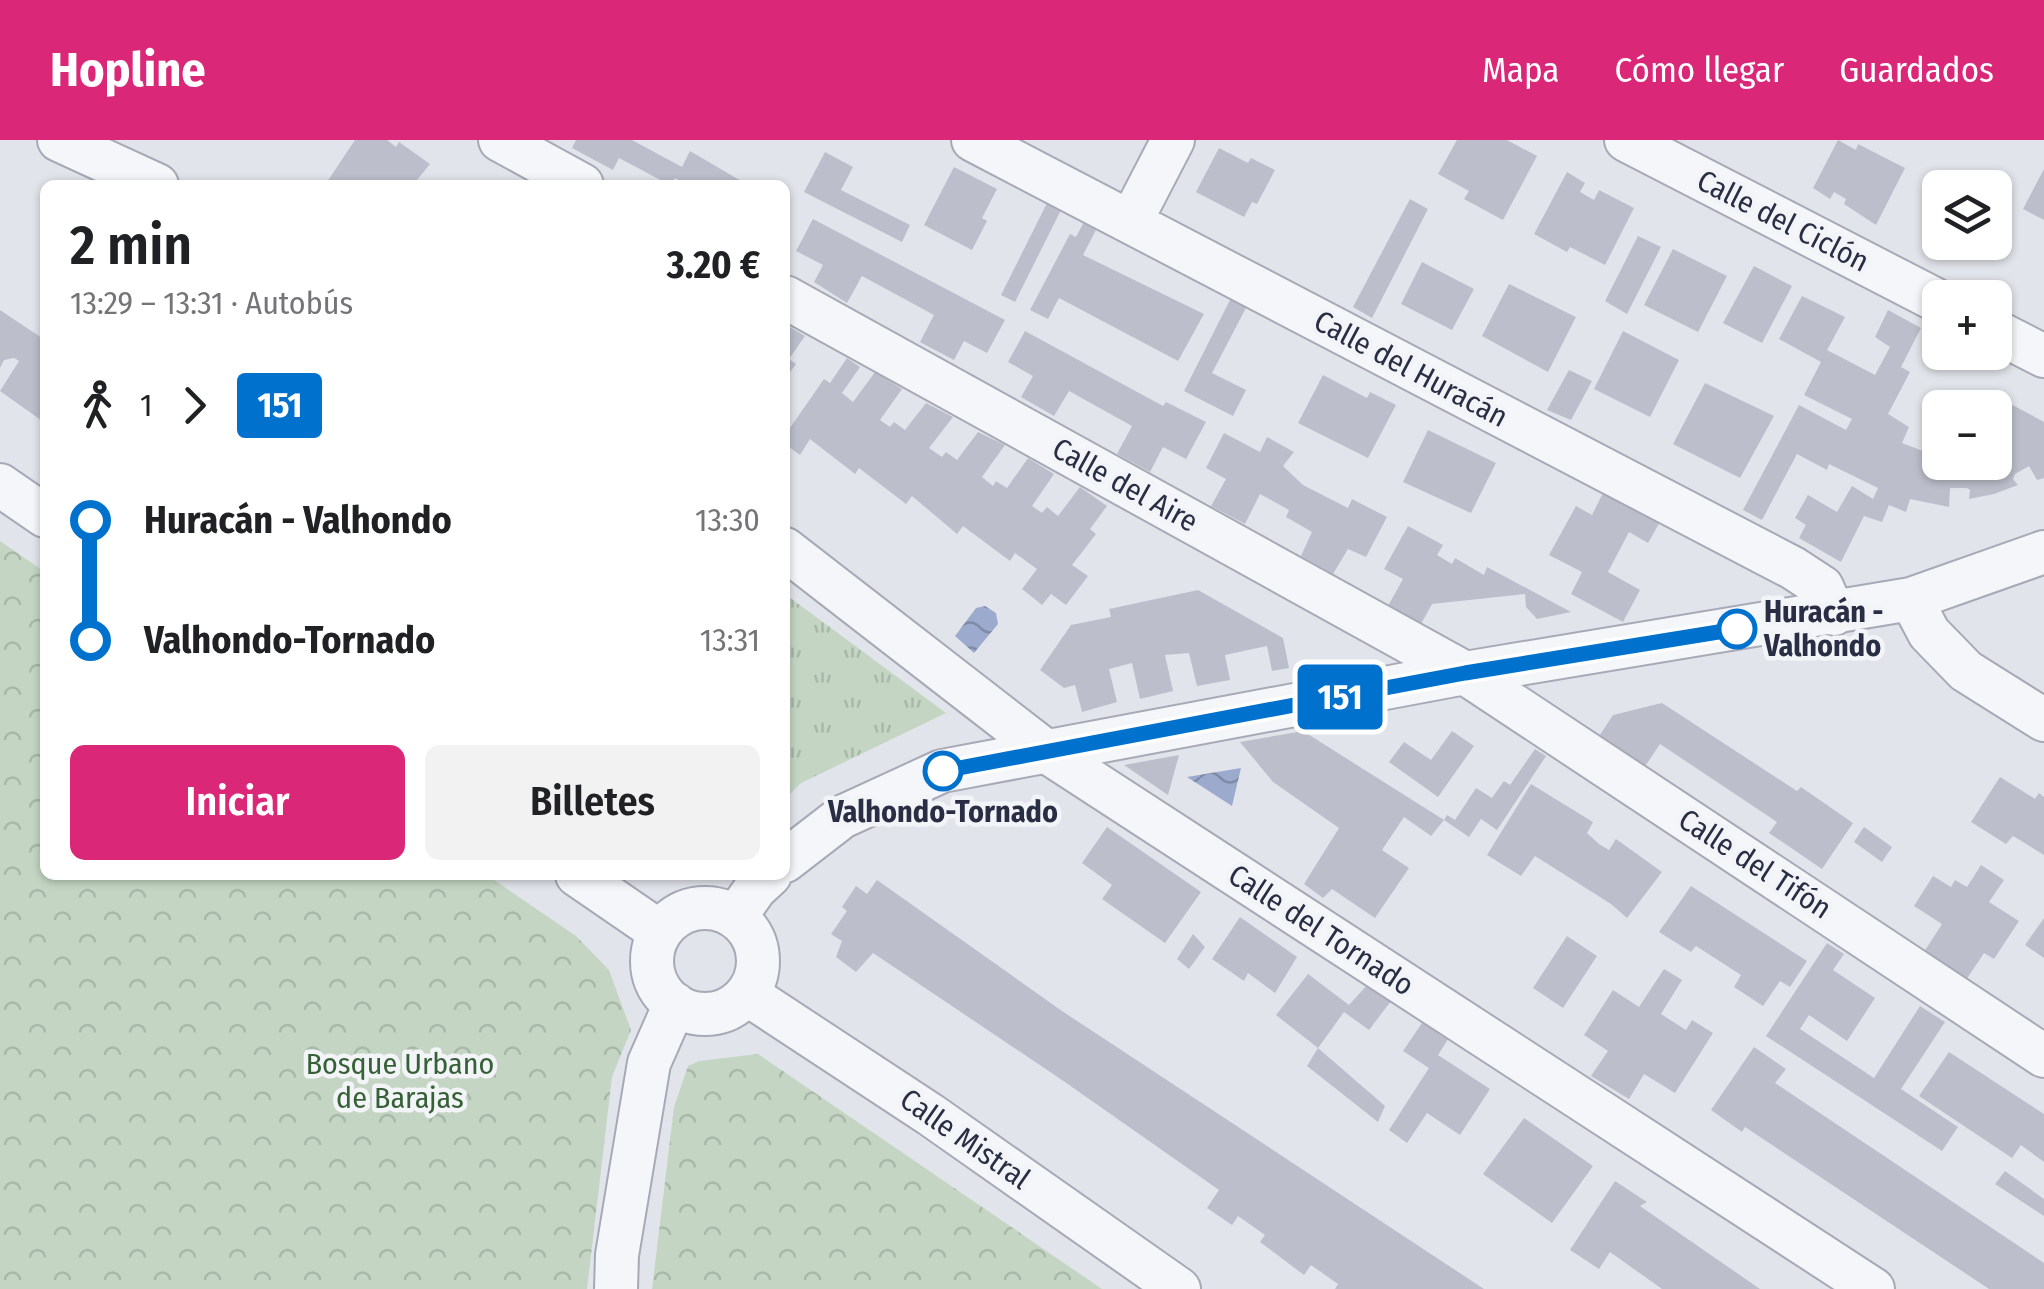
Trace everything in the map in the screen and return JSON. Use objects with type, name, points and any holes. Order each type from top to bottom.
[{"type":"street","points":[[59,140],[146,180]]},
{"type":"street","points":[[500,140],[573,180]]},
{"type":"street","name":"Calle del Huracán","points":[[973,140],[1793,568],[1822,588],[1834,614]]},
{"type":"street","points":[[1131,220],[1173,140]]},
{"type":"street","name":"Calle del Ciclón","points":[[1626,140],[1922,293]]},
{"type":"street","name":"Calle del Aire","points":[[790,300],[1465,673]]},
{"type":"street","points":[[2012,340],[2044,356]]},
{"type":"street","points":[[0,486],[40,513]]},
{"type":"street","points":[[790,856],[842,817],[930,776],[1465,673],[1910,599],[2044,552]]},
{"type":"street","name":"Calle del Tornado","points":[[790,553],[1047,752],[1873,1289]]},
{"type":"street","points":[[1910,599],[1929,633],[1966,670],[2044,720]]},
{"type":"street","name":"Calle del Tifón","points":[[1465,673],[2044,1056]]},
{"type":"street","points":[[584,880],[660,932]]},
{"type":"street","points":[[736,916],[765,880]]},
{"type":"street","points":[[709,907],[736,916],[757,944],[756,979],[747,994],[732,1008],[711,1014],[690,1012],[675,1004],[662,992],[652,969],[660,932],[669,921],[694,908],[709,907]]},
{"type":"street","name":"Calle Mistral","points":[[747,994],[931,1115],[1179,1289]]},
{"type":"street","points":[[616,1289],[616,1254],[649,1062],[675,1004]]},
{"type":"green space","name":"Bosque Urbano de Barajas","points":[[0,541],[40,569],[40,880],[494,880],[576,936],[609,970],[631,1030],[612,1077],[587,1289],[0,1289]]},
{"type":"green space","points":[[790,598],[946,713],[801,783],[790,794]]},
{"type":"green space","points":[[758,1054],[1102,1289],[652,1289],[674,1107],[688,1066],[699,1061]]},
{"type":"water","points":[[985,606],[996,613],[998,624],[974,653],[955,636],[976,608]]},
{"type":"water","points":[[1241,768],[1232,806],[1187,777]]},
{"type":"building","points":[[355,140],[387,140],[396,147],[399,142],[430,164],[417,180],[328,180]]},
{"type":"building","points":[[576,140],[632,140],[682,167],[690,151],[739,180],[661,180],[619,158],[613,170],[572,148]]},
{"type":"building","points":[[1457,140],[1507,140],[1537,156],[1503,220],[1464,199],[1469,191],[1438,174]]},
{"type":"building","points":[[1838,140],[1856,150],[1858,144],[1905,168],[1876,225],[1844,204],[1846,199],[1834,192],[1830,199],[1813,188]]},
{"type":"building","points":[[1219,148],[1248,163],[1251,158],[1275,170],[1257,204],[1252,202],[1244,217],[1196,192]]},
{"type":"building","points":[[825,152],[853,167],[841,190],[910,225],[902,242],[804,192]]},
{"type":"building","points":[[954,167],[997,189],[972,250],[924,225]]},
{"type":"building","points":[[2044,169],[2044,220],[2023,209]]},
{"type":"building","points":[[1567,172],[1585,183],[1580,192],[1594,200],[1599,190],[1634,208],[1605,265],[1570,247],[1567,252],[1534,234]]},
{"type":"building","points":[[1049,199],[1063,206],[1015,302],[1001,295]]},
{"type":"building","points":[[1410,199],[1428,209],[1372,318],[1353,307]]},
{"type":"building","points":[[1086,218],[1099,224],[1083,255],[1204,314],[1178,361],[1059,298],[1048,319],[1030,310],[1070,234],[1076,237]]},
{"type":"building","points":[[813,219],[1005,320],[987,353],[964,341],[954,360],[920,342],[934,315],[862,276],[847,303],[814,282],[823,265],[796,251]]},
{"type":"building","points":[[1638,236],[1661,247],[1627,314],[1605,301]]},
{"type":"building","points":[[1673,249],[1727,276],[1698,332],[1644,305]]},
{"type":"building","points":[[1422,262],[1474,289],[1452,330],[1401,304]]},
{"type":"building","points":[[1754,266],[1792,286],[1762,343],[1723,323]]},
{"type":"building","points":[[1509,284],[1576,317],[1548,372],[1482,336]]},
{"type":"building","points":[[1232,296],[1248,304],[1212,373],[1246,390],[1233,416],[1184,391]]},
{"type":"building","points":[[1802,296],[1845,317],[1827,350],[1875,375],[1890,347],[1875,337],[1888,310],[1921,328],[1901,367],[1910,372],[1888,414],[1909,427],[1902,443],[1922,451],[1922,480],[2012,480],[2012,405],[2044,422],[2044,478],[2037,480],[2029,466],[2015,474],[2013,479],[2018,485],[1994,494],[1969,499],[1967,488],[1950,488],[1949,507],[1910,499],[1906,512],[1889,505],[1882,522],[1864,516],[1841,562],[1799,538],[1806,525],[1795,518],[1808,495],[1837,512],[1852,486],[1873,499],[1878,488],[1829,464],[1827,470],[1797,454],[1762,520],[1743,510],[1799,405],[1846,430],[1852,419],[1804,395],[1821,362],[1779,339]]},
{"type":"building","points":[[0,310],[40,337],[40,419],[0,391],[19,361],[4,360],[0,368]]},
{"type":"building","points":[[790,327],[805,336],[790,358]]},
{"type":"building","points":[[1025,331],[1163,406],[1166,402],[1206,422],[1186,459],[1163,447],[1150,472],[1117,454],[1132,426],[1069,391],[1054,416],[1021,397],[1033,376],[1008,362]]},
{"type":"building","points":[[1623,331],[1679,360],[1650,417],[1594,389]]},
{"type":"building","points":[[847,358],[860,367],[842,393],[853,402],[875,372],[902,389],[880,420],[890,427],[894,422],[905,430],[926,403],[953,417],[929,448],[942,457],[946,452],[957,460],[978,432],[1005,445],[982,477],[993,486],[996,481],[1007,488],[1028,458],[1054,474],[1032,506],[1042,513],[1047,507],[1058,516],[1080,487],[1107,506],[1090,529],[1096,534],[1072,565],[1088,576],[1066,605],[1051,594],[1042,605],[1022,589],[1037,569],[1015,553],[1010,561],[963,526],[957,534],[912,496],[906,504],[859,468],[855,474],[810,439],[800,455],[790,448],[790,428],[824,379],[830,383]]},
{"type":"building","points":[[1569,370],[1592,381],[1571,420],[1547,410]]},
{"type":"building","points":[[1323,375],[1367,398],[1370,392],[1396,405],[1368,458],[1298,423]]},
{"type":"building","points":[[1705,383],[1774,416],[1740,478],[1673,444]]},
{"type":"building","points":[[1428,430],[1496,463],[1471,513],[1403,482]]},
{"type":"building","points":[[1224,433],[1260,452],[1267,437],[1294,452],[1283,466],[1303,485],[1348,508],[1352,499],[1387,517],[1366,557],[1348,549],[1333,574],[1301,556],[1312,532],[1286,517],[1289,510],[1260,494],[1245,524],[1211,506],[1226,479],[1206,468]]},
{"type":"building","points":[[1604,491],[1661,520],[1648,543],[1629,532],[1608,572],[1640,590],[1623,622],[1571,594],[1582,572],[1549,555],[1576,506],[1592,515]]},
{"type":"building","points":[[1408,526],[1443,545],[1437,555],[1452,564],[1455,558],[1484,575],[1487,567],[1571,612],[1537,619],[1526,607],[1525,594],[1432,604],[1421,624],[1388,606],[1403,579],[1384,569]]},
{"type":"building","points":[[1198,590],[1283,638],[1289,668],[1272,671],[1267,646],[1225,655],[1230,680],[1197,686],[1189,653],[1165,655],[1173,691],[1140,699],[1132,663],[1109,669],[1117,702],[1082,712],[1075,685],[1064,688],[1040,670],[1071,625],[1111,617],[1109,609]]},
{"type":"building","points":[[1662,703],[1853,823],[1822,869],[1769,833],[1777,822],[1660,744],[1644,768],[1598,738],[1613,715]]},
{"type":"building","points":[[1303,731],[1444,820],[1431,836],[1404,817],[1382,850],[1409,868],[1375,918],[1332,889],[1323,898],[1304,884],[1339,828],[1273,782],[1240,742]]},
{"type":"building","points":[[1452,731],[1474,746],[1438,797],[1389,762],[1404,742],[1431,760]]},
{"type":"building","points":[[1535,749],[1546,756],[1497,830],[1481,819],[1469,837],[1444,820],[1447,815],[1455,820],[1476,788],[1492,798],[1504,781],[1510,785]]},
{"type":"building","points":[[1179,755],[1168,795],[1124,765]]},
{"type":"building","points":[[2000,777],[2035,799],[2039,793],[2044,797],[2044,855],[2013,836],[2006,844],[1971,822]]},
{"type":"building","points":[[1531,784],[1593,822],[1587,833],[1599,844],[1609,850],[1616,839],[1662,872],[1627,918],[1535,856],[1521,876],[1487,855]]},
{"type":"building","points":[[1107,827],[1201,892],[1165,943],[1102,899],[1112,885],[1082,863]]},
{"type":"building","points":[[1864,827],[1892,847],[1882,862],[1854,842]]},
{"type":"building","points":[[1981,865],[2004,880],[1989,902],[2019,921],[1994,959],[1984,953],[1966,980],[1924,952],[1942,924],[1914,906],[1933,876],[1951,887],[1955,880],[1967,887]]},
{"type":"building","points":[[877,880],[1062,1011],[1484,1289],[1335,1289],[1338,1284],[1311,1265],[1304,1275],[1260,1242],[1265,1235],[1238,1216],[1232,1225],[1207,1208],[1219,1190],[1062,1080],[873,953],[856,972],[836,957],[842,941],[831,934],[847,911],[842,907],[856,886],[867,894]]},
{"type":"building","points":[[1691,886],[1807,961],[1790,987],[1780,981],[1763,1006],[1734,987],[1741,975],[1696,946],[1691,952],[1659,932]]},
{"type":"building","points":[[1240,917],[1297,957],[1275,993],[1248,973],[1244,981],[1212,959]]},
{"type":"building","points":[[2044,918],[2044,958],[2025,945]]},
{"type":"building","points":[[1193,934],[1205,947],[1189,969],[1177,959]]},
{"type":"building","points":[[1567,936],[1597,956],[1563,1008],[1533,988]]},
{"type":"building","points":[[1827,943],[1844,954],[1833,970],[1875,998],[1847,1041],[1809,1015],[1800,1029],[1874,1078],[1920,1006],[1945,1022],[1901,1089],[1958,1127],[1942,1151],[1766,1036]]},
{"type":"building","points":[[1664,969],[1682,980],[1661,1014],[1686,1030],[1692,1020],[1713,1033],[1675,1093],[1644,1074],[1629,1099],[1591,1076],[1608,1051],[1584,1035],[1613,990],[1639,1007]]},
{"type":"building","points":[[1308,974],[1349,1005],[1368,984],[1391,1001],[1369,1030],[1344,1012],[1318,1048],[1276,1015]]},
{"type":"building","points":[[1424,1020],[1450,1036],[1438,1055],[1490,1089],[1460,1135],[1427,1113],[1407,1143],[1389,1130],[1429,1068],[1403,1051]]},
{"type":"building","points":[[1754,1047],[1786,1069],[1775,1083],[2044,1263],[2044,1289],[1989,1289],[1745,1127],[1742,1132],[1711,1110]]},
{"type":"building","points":[[1318,1048],[1385,1106],[1378,1122],[1307,1066]]},
{"type":"building","points":[[1949,1052],[2044,1114],[2044,1162],[2021,1145],[2012,1158],[1919,1096]]},
{"type":"building","points":[[1524,1118],[1593,1166],[1552,1223],[1483,1174]]},
{"type":"building","points":[[2005,1171],[2044,1199],[2044,1216],[1995,1184]]},
{"type":"building","points":[[1615,1181],[1647,1202],[1640,1206],[1760,1289],[1662,1289],[1610,1252],[1599,1269],[1570,1250]]},
{"type":"bus line","name":"151","points":[[943,771],[1465,673],[1737,629]]},
{"type":"place","name":"Huracán - Valhondo","points":[[1737,629]]},
{"type":"place","name":"Valhondo-Tornado","points":[[943,771]]}]
